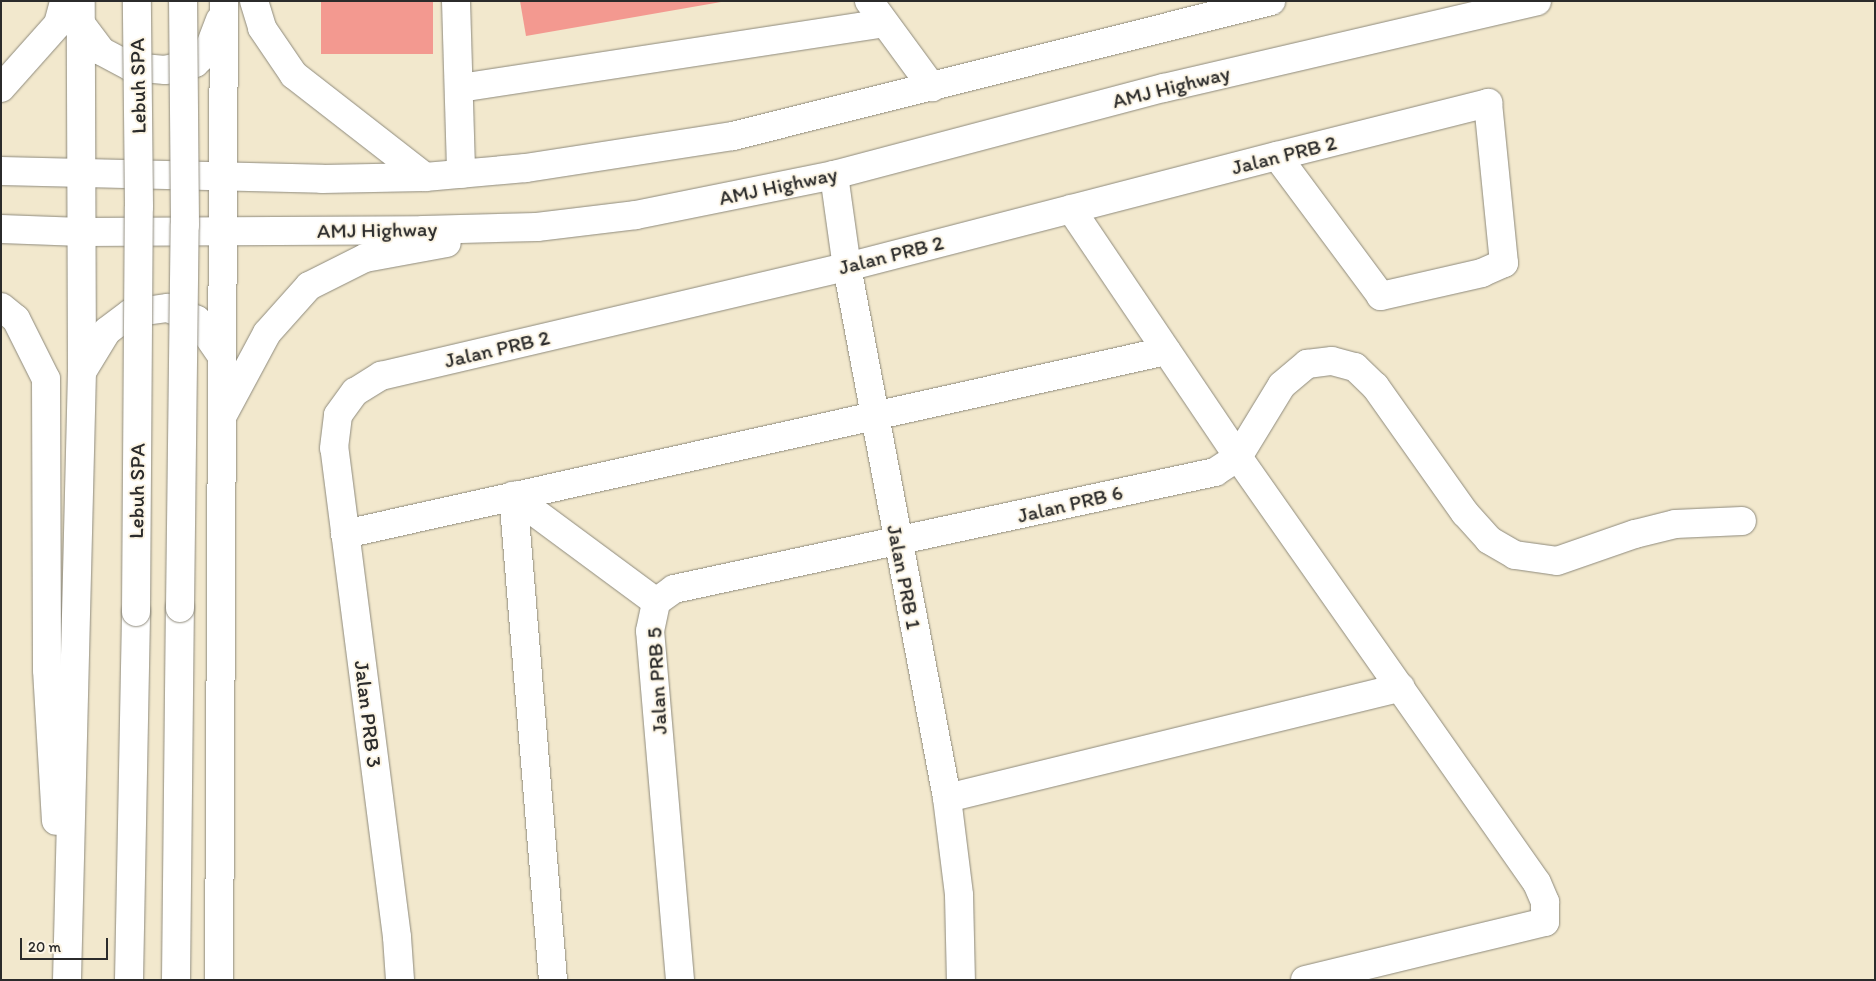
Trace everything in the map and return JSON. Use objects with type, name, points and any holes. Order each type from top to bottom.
[{"type":"main road","points":[[1,88],[58,24],[64,1]]},
{"type":"main road","name":"Lebuh SPA","points":[[129,980],[136,612],[139,207],[137,1]]},
{"type":"main road","name":"Lebuh SPA","points":[[176,980],[185,225],[183,1]]},
{"type":"main road","points":[[254,1],[262,28],[294,75],[425,177]]},
{"type":"main road","points":[[456,1],[461,174]]},
{"type":"main road","points":[[1,171],[82,171],[222,177],[425,177],[546,166],[733,136],[1271,1]]},
{"type":"main road","name":"AMJ Highway","points":[[1,229],[82,232],[537,227],[636,215],[834,175],[1164,88],[1537,1]]},
{"type":"main road","points":[[81,12],[101,51],[131,66],[165,70],[195,63],[208,51],[224,5]]},
{"type":"main road","points":[[219,980],[221,231],[224,5]]},
{"type":"main road","points":[[67,980],[82,372],[81,12]]},
{"type":"main road","points":[[460,88],[877,12],[932,87]]},
{"type":"main road","name":"Jalan PRB 2","points":[[334,448],[338,415],[356,392],[381,376],[847,267],[1277,156],[1488,103],[1504,264],[1482,273],[1381,296],[1277,156]]},
{"type":"main road","name":"Jalan PRB 1","points":[[834,175],[847,267],[897,543],[947,798],[959,895],[961,980]]},
{"type":"main road","points":[[1071,209],[1238,457],[1537,883],[1545,902],[1545,922],[1305,980]]},
{"type":"main road","points":[[221,420],[267,333],[309,286],[365,258],[537,227]]},
{"type":"main road","points":[[1,306],[16,319],[46,379],[47,670],[67,980]]},
{"type":"main road","points":[[82,372],[107,331],[131,313],[168,308],[197,320],[221,355]]},
{"type":"main road","points":[[345,534],[1166,351]]},
{"type":"main road","points":[[1238,457],[1282,385],[1307,364],[1332,362],[1355,367],[1375,386],[1465,513],[1489,540],[1515,555],[1557,562],[1635,534],[1675,524],[1742,521]]},
{"type":"main road","name":"Jalan PRB 3","points":[[334,448],[397,936],[400,980]]},
{"type":"main road","name":"Jalan PRB 6","points":[[897,543],[1215,472],[1238,457]]},
{"type":"main road","points":[[513,496],[656,602]]},
{"type":"main road","points":[[513,496],[553,980]]},
{"type":"main road","name":"Jalan PRB 5","points":[[680,980],[650,631],[656,602],[674,589],[897,543]]},
{"type":"main road","points":[[947,798],[1401,687]]},
{"type":"building","points":[[321,1],[433,1],[433,54],[321,54]]},
{"type":"building","points":[[520,1],[721,1],[721,2],[526,36]]}]
